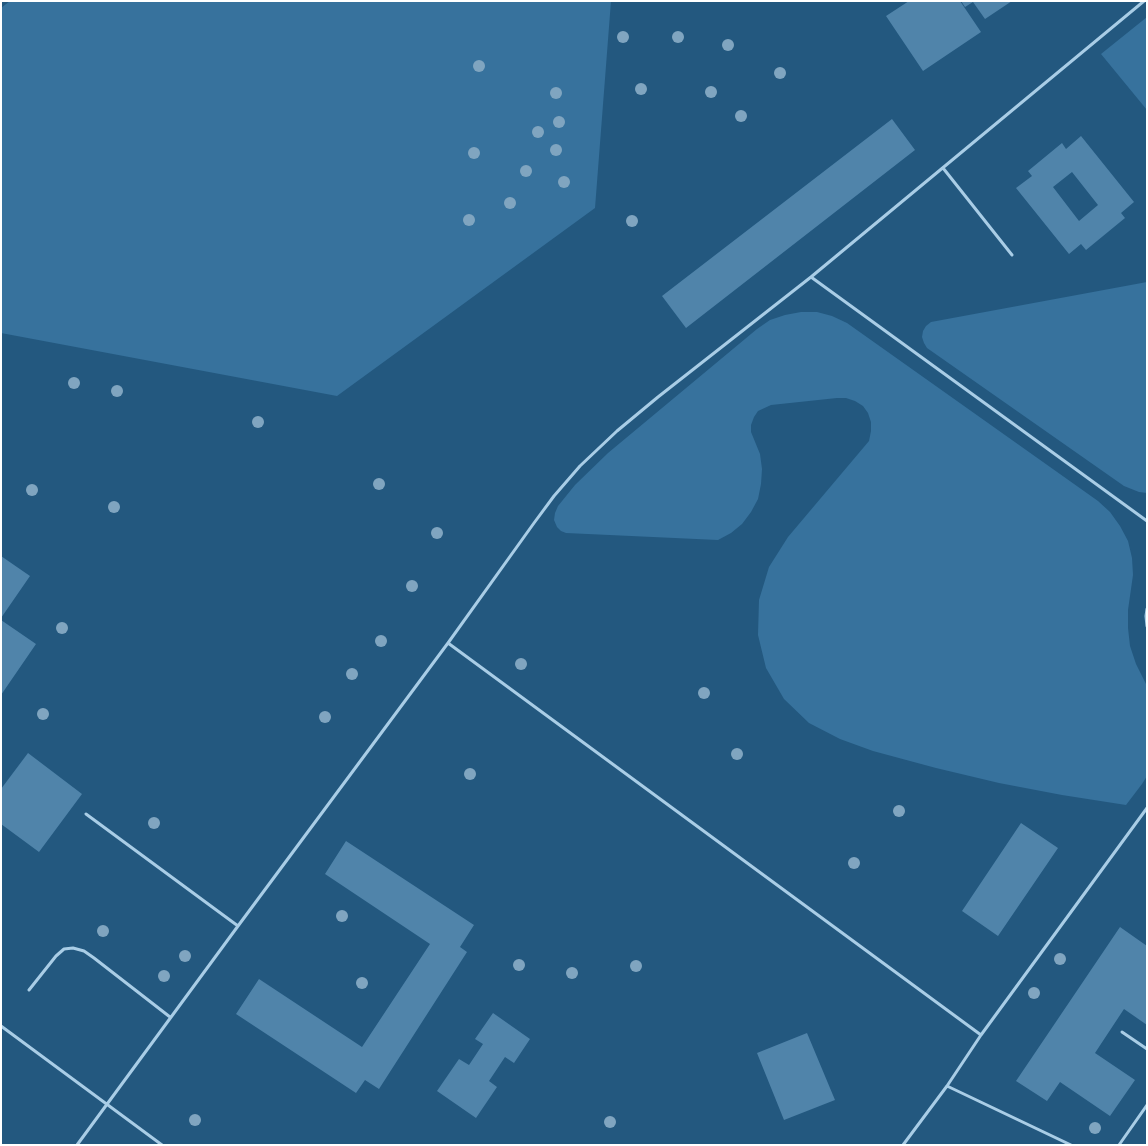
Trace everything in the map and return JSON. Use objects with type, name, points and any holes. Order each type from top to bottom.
[{"type":"lane","points":[[77,1145],[170,1017],[448,643],[554,496],[580,466],[617,431],[658,397],[812,277],[1144,1]]},
{"type":"lane","points":[[943,168],[1012,255]]},
{"type":"lane","points":[[812,277],[1147,521]]},
{"type":"lane","points":[[1147,609],[1147,626]]},
{"type":"lane","points":[[448,643],[981,1035]]},
{"type":"lane","points":[[903,1145],[947,1086],[981,1035],[1147,808]]},
{"type":"lane","points":[[86,814],[238,926]]},
{"type":"lane","points":[[29,990],[56,956],[64,949],[73,948],[84,951],[94,958],[170,1017]]},
{"type":"lane","points":[[1,1026],[162,1145]]},
{"type":"lane","points":[[1122,1032],[1147,1048]]},
{"type":"lane","points":[[947,1086],[1071,1145]]},
{"type":"lane","points":[[1119,1145],[1147,1105]]},
{"type":"shaded area","points":[[10,1],[611,1],[595,208],[337,396],[1,333],[1,8]]},
{"type":"shaded area","points":[[1147,17],[1147,110],[1101,54]]},
{"type":"shaded area","points":[[1147,282],[1147,493],[1139,492],[1124,486],[927,348],[922,337],[926,326],[931,322]]},
{"type":"shaded area","points":[[801,312],[817,312],[832,316],[847,323],[1098,501],[1110,512],[1120,526],[1128,541],[1132,558],[1133,575],[1128,610],[1130,646],[1136,664],[1147,686],[1147,776],[1126,805],[999,783],[873,751],[840,739],[809,723],[784,699],[766,668],[758,635],[759,600],[769,567],[788,537],[869,441],[871,422],[868,413],[863,406],[855,401],[846,398],[837,398],[771,405],[758,411],[751,425],[751,432],[760,454],[762,469],[758,499],[742,524],[731,533],[718,540],[566,533],[557,527],[554,520],[558,506],[575,485],[608,453],[757,329],[770,320]]},
{"type":"building","points":[[909,1],[960,1],[981,32],[923,71],[886,16]]},
{"type":"building","points":[[961,1],[1012,1],[985,19],[973,2],[965,7]]},
{"type":"building","points":[[892,119],[915,150],[686,328],[662,296]]},
{"type":"building","points":[[1081,136],[1134,202],[1121,213],[1125,218],[1086,250],[1081,244],[1069,254],[1016,188],[1032,176],[1028,171],[1062,143],[1066,149]],"holes":[[[1072,172],[1098,205],[1079,221],[1053,187]]]},
{"type":"building","points":[[1,556],[30,576],[1,618]]},
{"type":"building","points":[[1,620],[36,644],[1,695]]},
{"type":"building","points":[[28,753],[82,794],[39,852],[1,824],[1,789]]},
{"type":"building","points":[[1021,823],[1058,848],[998,936],[962,911]]},
{"type":"building","points":[[346,841],[474,925],[460,947],[467,952],[379,1089],[365,1080],[356,1093],[236,1014],[259,979],[362,1047],[430,944],[325,874]]},
{"type":"building","points":[[1120,927],[1147,946],[1147,1025],[1124,1009],[1095,1053],[1135,1080],[1110,1116],[1060,1082],[1047,1101],[1016,1081]]},
{"type":"building","points":[[493,1013],[530,1039],[514,1063],[505,1057],[489,1081],[497,1087],[476,1118],[437,1091],[459,1059],[469,1065],[483,1044],[475,1039]]},
{"type":"building","points":[[807,1033],[835,1100],[784,1120],[757,1053]]}]
